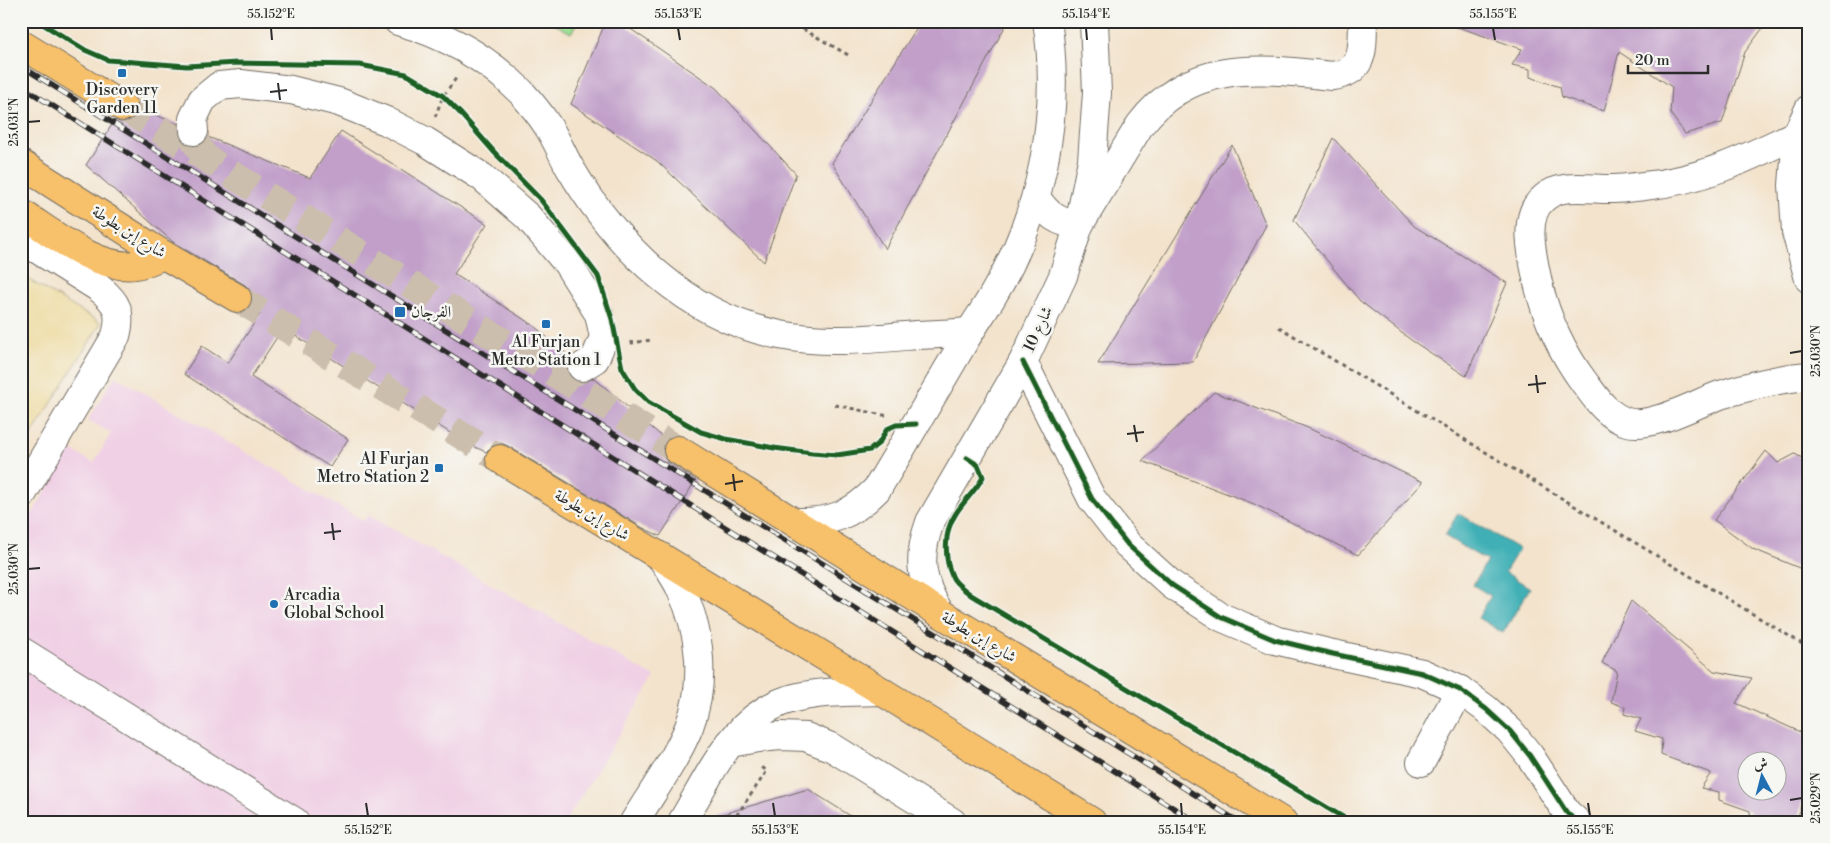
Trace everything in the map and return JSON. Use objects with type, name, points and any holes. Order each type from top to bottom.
[{"type":"main road","points":[[21,44],[123,107]]},
{"type":"main road","name":"شارع إبن بطوطة","points":[[21,164],[164,255],[237,298]]},
{"type":"main road","points":[[21,213],[92,257],[114,265],[137,265],[164,255]]},
{"type":"main road","name":"شارع إبن بطوطة","points":[[678,450],[940,613],[1283,822]]},
{"type":"main road","name":"شارع إبن بطوطة","points":[[500,459],[882,691],[1092,822]]},
{"type":"street","points":[[398,21],[416,26],[454,42],[490,65],[522,93],[548,125],[570,168],[596,208],[626,244],[660,278],[687,298],[747,326],[779,335],[812,340],[845,341],[969,332]]},
{"type":"street","points":[[794,522],[831,520],[849,513],[878,489],[969,332],[993,296],[1011,261],[1036,197],[1047,148],[1052,95],[1050,41],[1047,21]]},
{"type":"street","name":"شارع 10","points":[[940,613],[930,597],[924,579],[921,559],[924,540],[930,522],[1023,362],[1063,276],[1079,225],[1092,160],[1097,93],[1094,21]]},
{"type":"street","points":[[1036,197],[1053,218],[1066,224],[1079,225],[1140,125],[1150,111],[1164,98],[1184,85],[1208,76],[1232,72],[1279,71],[1332,76],[1349,72],[1357,65],[1362,55],[1363,21]]},
{"type":"street","points":[[194,131],[193,119],[202,100],[219,86],[241,84],[291,90],[340,102],[386,120],[425,141],[488,183],[528,217],[567,263],[599,314],[604,338],[595,359],[582,367]]},
{"type":"street","points":[[1809,108],[1797,134],[1793,185],[1796,232],[1809,279]]},
{"type":"street","points":[[1797,134],[1732,165],[1695,177],[1657,185],[1614,189],[1557,190],[1544,198],[1534,209],[1530,223],[1531,241],[1539,285],[1553,328],[1574,369],[1601,405],[1613,416],[1628,423],[1645,423],[1661,419],[1690,406],[1744,388],[1779,380],[1809,376]]},
{"type":"street","points":[[21,239],[100,288],[110,297],[118,309],[119,323],[116,336],[21,496]]},
{"type":"street","points":[[917,335],[937,346],[952,362]]},
{"type":"street","points":[[1023,362],[1092,499],[1128,546],[1172,585],[1221,617],[1275,640],[1422,673],[1460,690],[1486,709],[1510,731],[1577,822]]},
{"type":"street","points":[[634,822],[674,757],[689,725],[698,691],[699,656],[693,622],[681,589],[661,557]]},
{"type":"street","points":[[21,651],[295,822]]},
{"type":"street","points":[[1421,762],[1460,690]]},
{"type":"street","points":[[682,822],[730,743],[746,725],[767,709],[793,698],[824,693],[882,691]]},
{"type":"street","points":[[730,743],[781,736],[806,738],[833,748],[952,822]]},
{"type":"path","points":[[789,21],[850,56]]},
{"type":"path","points":[[425,141],[443,96],[474,55]]},
{"type":"path","points":[[436,91],[449,101]]},
{"type":"path","points":[[1279,327],[1809,648]]},
{"type":"path","points":[[835,405],[916,424]]},
{"type":"path","points":[[730,743],[767,771],[732,822]]},
{"type":"shaded area","name":"Arcadia Global School","points":[[115,376],[364,521],[368,515],[655,677],[565,822],[21,822],[21,532],[71,450],[94,463],[111,433],[88,420]]},
{"type":"green space","points":[[549,21],[578,21],[571,33]]},
{"type":"sand","points":[[21,275],[101,323],[21,452]]},
{"type":"water","points":[[1458,513],[1519,549],[1505,572],[1530,588],[1503,633],[1478,618],[1491,596],[1473,585],[1487,561],[1445,536]]},
{"type":"building","points":[[606,21],[619,21],[716,88],[796,174],[764,262],[657,161],[571,104]]},
{"type":"building","points":[[921,21],[1008,21],[885,249],[832,163]]},
{"type":"building","points":[[1452,21],[1768,21],[1745,52],[1722,123],[1685,134],[1670,113],[1672,87],[1619,52],[1604,111],[1562,97],[1560,87],[1530,77],[1530,69],[1512,65],[1522,49],[1452,25]]},
{"type":"building","points":[[138,108],[178,124],[181,139],[188,145],[195,147],[202,144],[208,137],[310,178],[341,131],[487,224],[454,274],[534,326],[570,357],[566,367],[569,376],[575,381],[582,383],[594,378],[666,440],[662,450],[664,458],[669,463],[696,480],[660,536],[643,528],[508,446],[501,443],[493,445],[486,452],[468,444],[283,328],[251,377],[348,439],[330,467],[184,374],[202,346],[228,363],[260,314],[249,307],[253,298],[251,291],[245,285],[173,242],[86,165],[115,120],[122,123],[130,121],[136,116]]},
{"type":"building","points":[[1333,138],[1414,226],[1507,283],[1466,376],[1411,340],[1360,301],[1294,220]]},
{"type":"building","points":[[1232,145],[1266,225],[1193,362],[1098,364]]},
{"type":"building","points":[[1214,392],[1308,428],[1423,482],[1358,555],[1254,504],[1142,461]]},
{"type":"building","points":[[1766,451],[1778,463],[1795,454],[1809,462],[1809,572],[1753,549],[1714,520]]},
{"type":"building","points":[[1631,601],[1714,671],[1752,678],[1736,703],[1809,736],[1809,772],[1797,822],[1751,822],[1750,811],[1719,800],[1719,792],[1701,788],[1711,773],[1661,755],[1662,739],[1635,731],[1641,719],[1624,714],[1625,707],[1611,702],[1617,671],[1602,663]]},
{"type":"building","points":[[808,789],[860,822],[717,822],[716,816]]},
{"type":"tunnel","points":[[123,107],[678,450]]},
{"type":"tunnel","points":[[194,131],[195,141],[206,159]]},
{"type":"tunnel","points":[[237,298],[500,459]]},
{"type":"tunnel","points":[[551,372],[575,372],[582,367]]},
{"type":"railway","points":[[21,66],[1239,822]]},
{"type":"railway","points":[[21,86],[1196,822]]},
{"type":"cycle path","points":[[38,21],[85,50],[108,60],[187,66],[237,63],[360,65],[406,74],[443,96],[460,113],[495,153],[541,200],[598,276],[612,319],[622,368],[635,389],[648,402],[701,432],[726,439],[812,453],[837,455],[870,450],[879,443],[887,429],[896,425],[916,424]]},
{"type":"cycle path","points":[[1023,362],[1092,499],[1128,545],[1172,585],[1221,617],[1275,640],[1422,673],[1460,690],[1486,709],[1510,731],[1530,756],[1567,813],[1577,822]]},
{"type":"cycle path","points":[[967,458],[978,465],[983,477],[951,521],[947,537],[949,569],[957,584],[971,595],[1351,822]]},
{"type":"place","name":"Discovery Garden 11","points":[[122,73]]},
{"type":"place","name":"الفرجان","points":[[400,312]]},
{"type":"place","name":"Al Furjan Metro Station 1","points":[[546,324]]},
{"type":"place","name":"Al Furjan Metro Station 2","points":[[439,468]]},
{"type":"place","name":"Arcadia Global School","points":[[274,604]]}]
